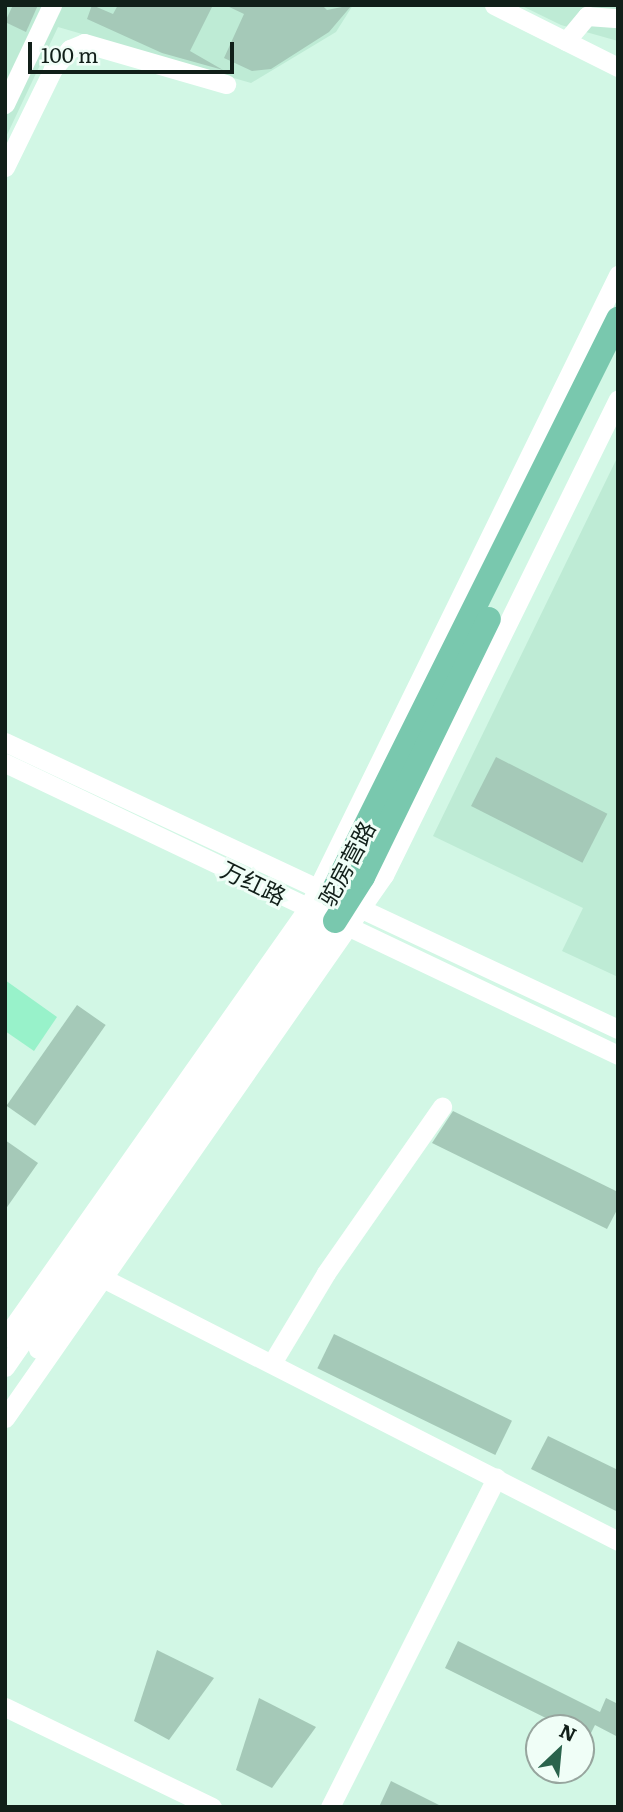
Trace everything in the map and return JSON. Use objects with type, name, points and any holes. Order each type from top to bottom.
[{"type":"main road","name":"驼房营路","points":[[334,908],[618,319]]},
{"type":"main road","name":"驼房营路","points":[[334,908],[618,357]]},
{"type":"street","points":[[5,104],[52,5]]},
{"type":"street","points":[[494,5],[618,67]]},
{"type":"street","points":[[566,41],[587,10],[618,18]]},
{"type":"street","points":[[5,167],[53,69],[70,49],[84,43],[226,84]]},
{"type":"street","points":[[334,908],[618,275]]},
{"type":"street","points":[[5,1338],[334,908],[618,399]]},
{"type":"street","name":"万红路","points":[[5,742],[618,1055]]},
{"type":"street","name":"万红路","points":[[5,763],[618,1029]]},
{"type":"street","name":"驼房营路","points":[[5,1396],[98,1275],[334,908]]},
{"type":"street","name":"驼房营路","points":[[5,1367],[334,908]]},
{"type":"street","points":[[272,1363],[326,1273],[442,1107]]},
{"type":"street","points":[[5,1419],[98,1275],[618,1541]]},
{"type":"street","points":[[330,1807],[496,1478]]},
{"type":"street","points":[[5,1707],[212,1807]]},
{"type":"shaded area","points":[[5,5],[353,5],[336,32],[251,83],[58,27],[5,139]]},
{"type":"shaded area","points":[[520,5],[618,5],[618,41],[561,25]]},
{"type":"shaded area","points":[[618,456],[618,977],[562,951],[583,908],[433,836]]},
{"type":"green space","points":[[5,980],[57,1017],[34,1051],[5,1031]]},
{"type":"building","points":[[13,5],[38,5],[26,32],[5,22]]},
{"type":"building","points":[[92,5],[113,14],[118,5],[213,5],[190,51],[223,70],[162,53],[87,19]]},
{"type":"building","points":[[225,5],[322,5],[327,10],[352,5],[329,32],[271,69],[252,71],[224,58],[244,14]]},
{"type":"building","points":[[496,757],[607,814],[582,863],[471,806]]},
{"type":"building","points":[[77,1005],[106,1025],[35,1126],[6,1106]]},
{"type":"building","points":[[453,1111],[618,1192],[618,1208],[607,1229],[432,1143]]},
{"type":"building","points":[[5,1140],[38,1163],[5,1210]]},
{"type":"building","points":[[334,1334],[512,1421],[495,1455],[317,1368]]},
{"type":"building","points":[[548,1436],[618,1470],[618,1512],[531,1469]]},
{"type":"building","points":[[458,1641],[600,1712],[606,1698],[618,1704],[618,1737],[595,1725],[595,1714],[538,1714],[445,1668]]},
{"type":"building","points":[[157,1650],[214,1678],[169,1740],[134,1721]]},
{"type":"building","points":[[259,1698],[316,1727],[272,1788],[236,1770]]},
{"type":"building","points":[[391,1781],[443,1807],[379,1807]]}]
